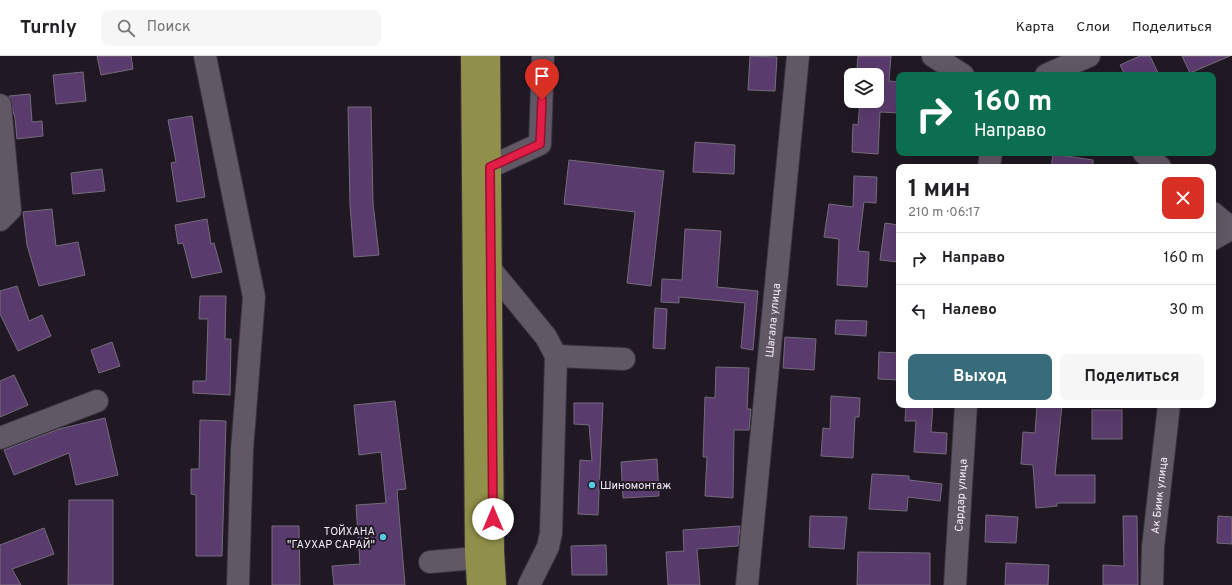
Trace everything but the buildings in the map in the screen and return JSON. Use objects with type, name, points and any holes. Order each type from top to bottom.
[{"type":"highway","points":[[472,56],[476,558],[478,585]]},
{"type":"highway","points":[[489,56],[493,551],[495,585]]},
{"type":"street","points":[[205,56],[254,297],[242,450],[238,585]]},
{"type":"street","points":[[490,167],[540,144],[543,56]]},
{"type":"street","name":"Шагала улица","points":[[747,585],[798,56]]},
{"type":"street","points":[[933,56],[958,72]]},
{"type":"street","points":[[1055,72],[1089,56]]},
{"type":"street","points":[[0,105],[5,215]]},
{"type":"street","points":[[1147,156],[1157,164]]},
{"type":"street","points":[[1216,217],[1227,231]]},
{"type":"street","points":[[491,270],[546,337],[556,356],[551,533],[548,547],[529,585]]},
{"type":"street","points":[[556,356],[624,359]]},
{"type":"street","points":[[0,438],[97,401]]},
{"type":"street","name":"Сардар улица","points":[[955,585],[966,408]]},
{"type":"street","name":"Ак Биик улица","points":[[1152,585],[1153,548],[1169,408]]},
{"type":"street","points":[[430,562],[476,558]]},
{"type":"place","name":"Шиномонтаж","points":[[592,485]]},
{"type":"place","name":"ТОЙХАНА \"ГАУХАР САРАЙ\"","points":[[383,537]]},
{"type":"route","points":[[493,519],[490,167],[540,144],[542,100]]}]
